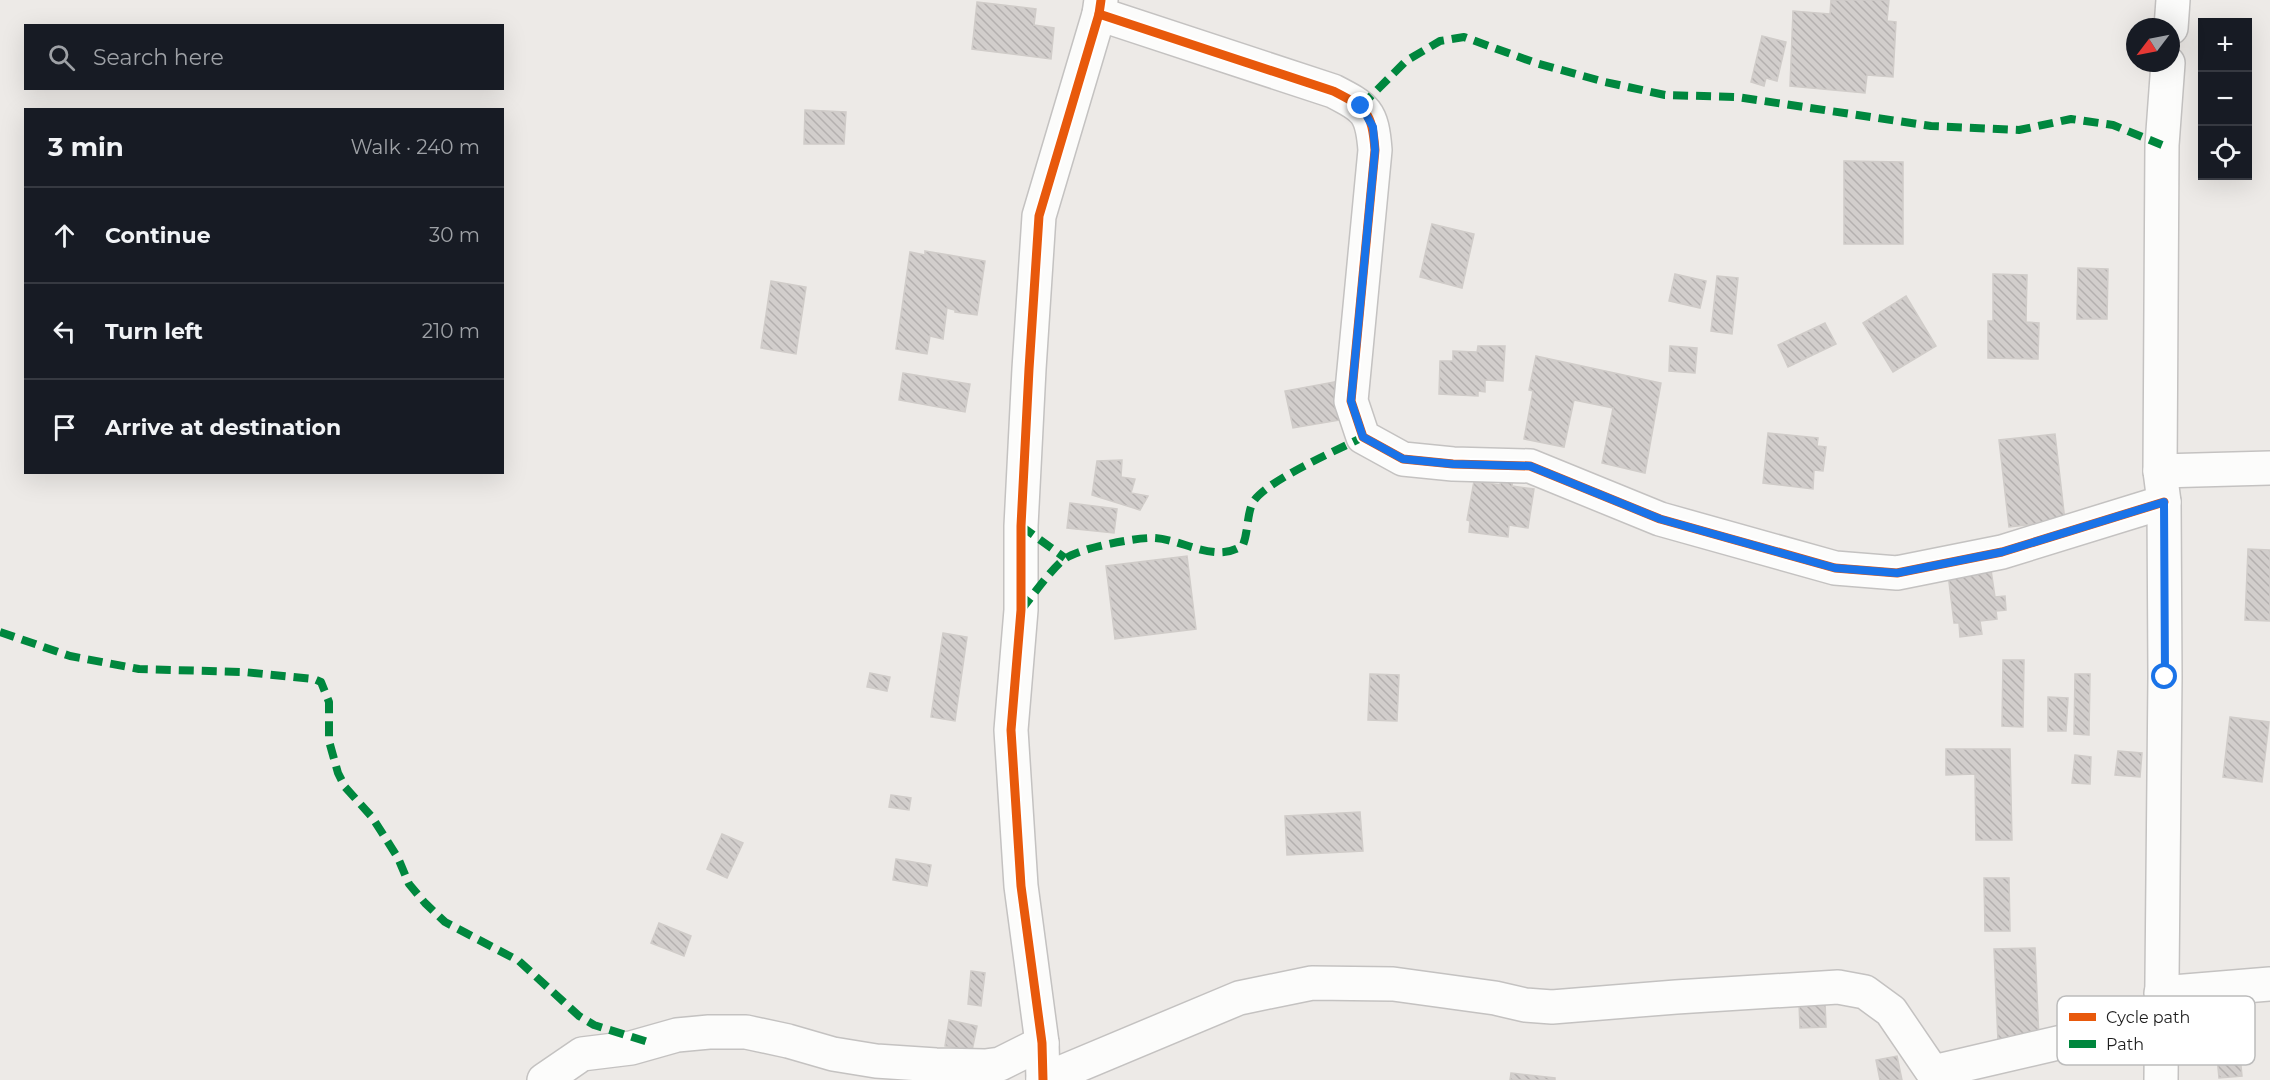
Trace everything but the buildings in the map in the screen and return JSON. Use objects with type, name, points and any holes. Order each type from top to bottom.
[{"type":"street","points":[[2172,18],[2173,0]]},
{"type":"street","points":[[2057,1038],[1935,1076],[1891,1011],[1865,992],[1838,987],[1552,1007],[1525,1005],[1495,998],[1393,984],[1312,983],[1239,998],[1043,1080],[1042,1043],[1021,886],[1011,729],[1021,610],[1021,526],[1029,369],[1039,216],[1100,7],[1333,91],[1361,106],[1373,127],[1375,150],[1351,401],[1363,437],[1403,459],[1453,464],[1530,466],[1660,519],[1835,568],[1897,573],[2002,552],[2162,486],[2270,468]]},
{"type":"street","points":[[2161,996],[2165,677],[2162,486],[2162,145],[2167,72]]},
{"type":"street","points":[[2211,996],[2270,984]]},
{"type":"street","points":[[544,1080],[582,1054],[631,1048],[677,1035],[709,1032],[746,1032],[833,1054],[876,1061],[965,1065],[1013,1072],[1042,1043]]},
{"type":"marked path","points":[[1361,106],[1406,61],[1440,41],[1464,37],[1536,63],[1605,82],[1665,95],[1737,97],[1931,126],[2019,130],[2071,119],[2113,125],[2162,145]]},
{"type":"marked path","points":[[1021,610],[1061,562],[1073,554],[1096,547],[1136,539],[1155,538],[1211,552],[1233,550],[1243,545],[1250,509],[1259,495],[1285,476],[1363,437]]},
{"type":"marked path","points":[[1021,526],[1065,558]]},
{"type":"marked path","points":[[0,632],[70,656],[139,669],[244,672],[314,679],[321,682],[329,702],[329,741],[338,773],[345,787],[372,817],[398,858],[409,884],[425,903],[445,922],[519,961],[579,1016],[594,1025],[648,1042]]},
{"type":"cycle path","points":[[1043,1080],[1042,1043],[1021,886],[1011,730],[1021,610],[1021,526],[1029,369],[1039,216],[1099,14],[1101,0]]},
{"type":"cycle path","points":[[1099,14],[1333,91],[1365,112],[1372,127],[1375,150],[1351,401],[1363,437],[1403,459],[1453,464],[1530,466],[1660,519],[1835,568],[1897,573],[2002,552],[2164,502]]},
{"type":"route","points":[[1361,106],[1373,127],[1375,150],[1351,401],[1363,437],[1403,459],[1453,464],[1530,466],[1660,519],[1835,568],[1897,573],[2002,552],[2164,502],[2165,677]]}]
